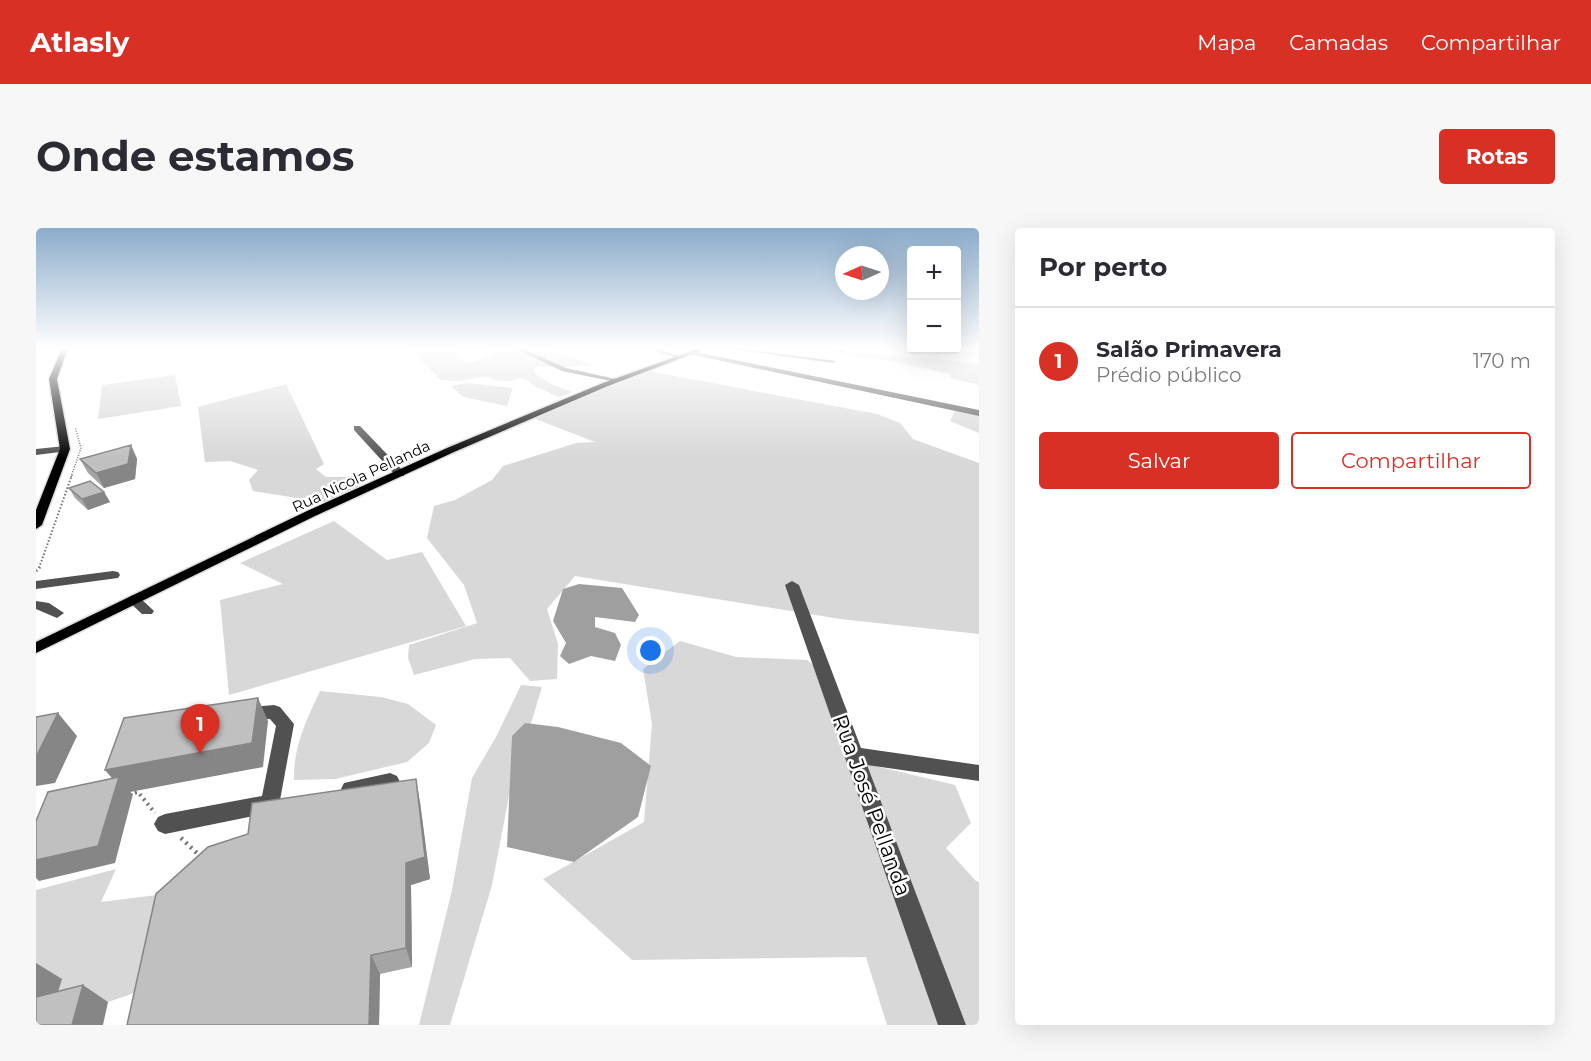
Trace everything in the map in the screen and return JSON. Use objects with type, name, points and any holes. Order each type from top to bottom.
[{"type":"main road","points":[[36,525],[65,449],[54,385]]},
{"type":"main road","name":"Rua Nicola Pellanda","points":[[36,648],[133,599],[400,474],[491,432],[604,385]]},
{"type":"street","points":[[838,385],[979,413]]},
{"type":"street","points":[[357,428],[400,474]]},
{"type":"street","points":[[36,452],[65,449]]},
{"type":"street","points":[[36,585],[113,575]]},
{"type":"street","name":"Rua José Pellanda","points":[[792,585],[952,1025]]},
{"type":"street","points":[[133,599],[147,611]]},
{"type":"street","points":[[36,605],[44,606],[57,613]]},
{"type":"street","points":[[221,715],[274,712],[285,724],[271,804]]},
{"type":"street","points":[[855,755],[979,773]]},
{"type":"street","points":[[336,792],[390,782]]},
{"type":"street","points":[[165,824],[293,800]]},
{"type":"path","points":[[125,795],[138,792],[165,824],[200,855],[202,865]]},
{"type":"shaded area","points":[[102,385],[177,385],[181,406],[98,419]]},
{"type":"shaded area","points":[[287,385],[324,464],[316,469],[326,477],[351,477],[359,487],[308,509],[304,499],[253,491],[249,480],[258,470],[230,461],[205,462],[198,407]]},
{"type":"shaded area","points":[[487,385],[513,388],[507,406],[463,397],[451,386]]},
{"type":"shaded area","points":[[534,385],[555,385],[572,392],[559,397]]},
{"type":"shaded area","points":[[613,385],[724,385],[877,414],[900,423],[913,439],[979,463],[979,634],[840,619],[575,576],[547,609],[558,644],[557,679],[530,681],[510,658],[475,659],[414,675],[408,658],[409,645],[477,623],[464,585],[427,538],[434,506],[455,500],[492,480],[503,466],[576,443],[595,442],[533,418]]},
{"type":"shaded area","points":[[955,411],[979,416],[979,433],[950,421]]},
{"type":"shaded area","points":[[334,521],[387,560],[422,552],[466,626],[229,695],[220,600],[283,584],[240,563]]},
{"type":"shaded area","points":[[579,584],[622,588],[639,615],[635,622],[595,617],[595,627],[615,633],[621,645],[615,661],[591,656],[569,664],[560,656],[566,643],[553,621],[563,589]]},
{"type":"shaded area","points":[[680,641],[736,657],[807,660],[832,679],[863,763],[955,785],[971,823],[946,848],[979,882],[979,1025],[887,1025],[866,957],[632,960],[543,879],[644,822],[652,724],[643,669]]},
{"type":"shaded area","points":[[521,685],[542,687],[509,796],[492,885],[450,1025],[419,1025],[452,890],[472,778],[496,737]]},
{"type":"shaded area","points":[[320,691],[381,697],[408,704],[436,725],[429,743],[407,762],[335,779],[294,780],[298,745]]},
{"type":"shaded area","points":[[525,723],[558,727],[621,743],[651,766],[638,817],[574,862],[507,847],[512,736]]},
{"type":"shaded area","points":[[116,869],[101,902],[173,893],[163,983],[108,1002],[36,1022],[36,890]]},
{"type":"building","points":[[131,445],[128,464],[96,473],[80,459]]},
{"type":"building","points":[[90,481],[104,492],[82,499],[69,488]]},
{"type":"building","points":[[258,698],[252,743],[105,770],[124,718]]},
{"type":"building","points":[[58,713],[36,757],[36,717]]},
{"type":"building","points":[[119,777],[98,846],[36,860],[36,821],[48,792]]},
{"type":"building","points":[[416,779],[425,857],[406,863],[406,948],[371,955],[369,1025],[127,1025],[156,894],[208,847],[248,834],[252,803]]},
{"type":"building","points":[[83,985],[72,1025],[36,1025],[36,997]]},
{"type":"place","name":"Salão Primavera","points":[[200,754]]}]
